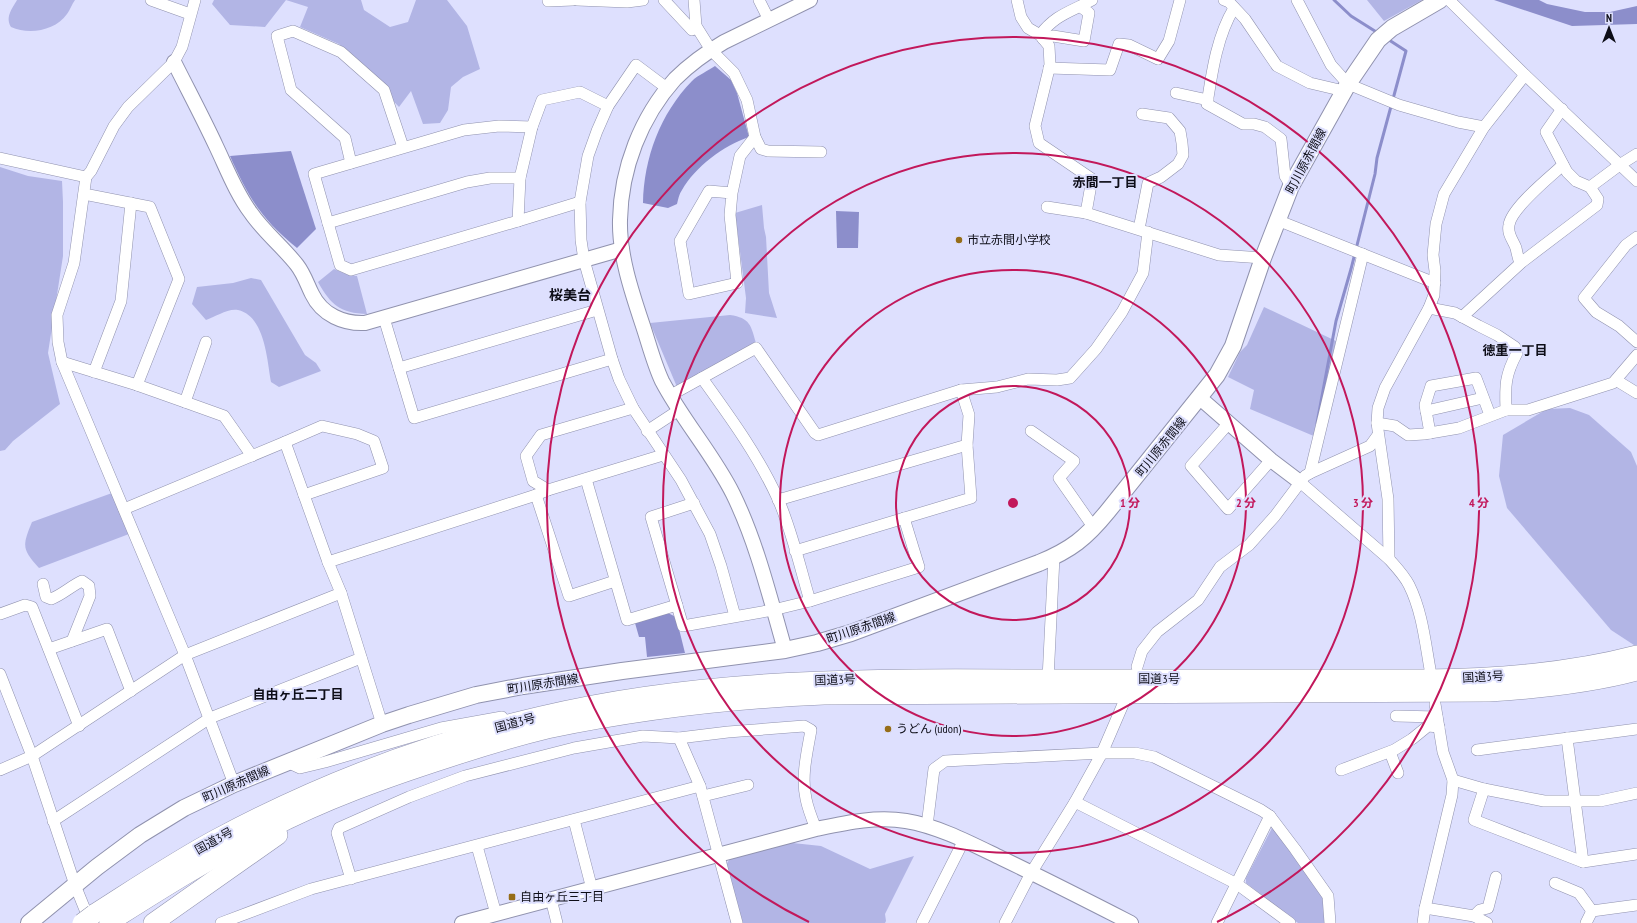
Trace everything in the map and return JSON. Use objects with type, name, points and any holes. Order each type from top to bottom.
[{"type":"highway","name":"国道3号","points":[[94,921],[139,885],[217,838],[327,786],[413,754],[479,732],[542,716],[599,704],[717,687],[900,678],[1487,678],[1545,673],[1637,655]]},
{"type":"highway","name":"国道3号","points":[[94,921],[268,829],[332,800],[378,782],[484,746],[545,730],[646,711],[718,702],[824,694],[1488,692],[1556,686],[1597,680],[1637,671]]},
{"type":"highway","points":[[153,923],[273,838],[332,800]]},
{"type":"main road","name":"町川原赤間線","points":[[29,923],[97,867],[140,835],[184,808],[234,784],[382,724],[416,712],[476,696],[523,686],[622,671],[785,650],[851,633],[1054,557],[1078,543],[1094,528],[1217,375],[1233,346],[1263,258],[1291,186],[1346,88],[1378,40],[1392,28],[1440,0]]},
{"type":"street","points":[[152,0],[190,14]]},
{"type":"street","points":[[195,0],[182,47],[174,62],[123,113],[114,126],[91,171],[86,177],[74,263],[57,315],[58,342],[62,362],[185,655],[234,784]]},
{"type":"street","points":[[548,0],[573,0]]},
{"type":"street","points":[[577,0],[627,2],[643,0]]},
{"type":"street","points":[[664,0],[692,30],[696,26]]},
{"type":"street","points":[[694,0],[696,26],[711,50],[734,73],[747,100],[755,137],[761,149],[768,151],[821,152]]},
{"type":"street","points":[[760,0],[769,20]]},
{"type":"street","points":[[785,650],[752,540],[733,494],[703,445],[679,410],[662,380],[638,311],[622,249],[620,221],[622,195],[633,149],[642,128],[676,79],[711,50],[810,0]]},
{"type":"street","points":[[1017,0],[1021,17],[1028,28],[1042,37],[1049,46],[1049,68],[1035,126],[1039,143],[1092,179],[1086,213]]},
{"type":"street","points":[[1042,37],[1049,23],[1092,0]]},
{"type":"street","points":[[1049,68],[1110,70],[1119,44],[1129,44],[1158,59],[1169,41],[1180,0]]},
{"type":"street","points":[[1224,0],[1229,2],[1245,19],[1277,66],[1310,83],[1346,88],[1458,122],[1484,127]]},
{"type":"street","points":[[1297,0],[1346,88]]},
{"type":"street","points":[[1304,12],[1306,0]]},
{"type":"street","points":[[1449,0],[1525,75],[1621,164],[1637,181]]},
{"type":"street","points":[[1042,37],[1053,36],[1084,41],[1089,13],[1081,7]]},
{"type":"street","points":[[1234,8],[1229,17],[1214,65],[1207,104],[1243,124],[1254,124],[1265,127],[1281,139],[1285,176],[1291,186]]},
{"type":"street","points":[[352,163],[345,138],[291,90],[277,36],[292,31],[341,52],[384,90],[403,147]]},
{"type":"street","points":[[174,62],[246,206],[260,226],[297,265],[306,278],[312,295],[319,304],[329,314],[347,322],[365,323],[384,318],[622,249]]},
{"type":"street","points":[[668,89],[636,64],[608,106],[588,156],[580,202],[581,240],[584,260],[597,310],[612,359],[633,408],[681,480],[710,534],[735,616]]},
{"type":"street","points":[[1389,559],[1388,500],[1378,434],[1378,408],[1385,388],[1429,308],[1434,295],[1435,283],[1433,255],[1436,224],[1444,194],[1484,127],[1525,75]]},
{"type":"street","points":[[518,221],[520,178],[532,127],[542,100],[580,92],[608,106]]},
{"type":"street","points":[[1176,93],[1208,100]]},
{"type":"street","points":[[1462,317],[1520,263],[1597,205],[1598,199],[1590,188],[1576,181],[1567,172],[1546,132],[1562,109]]},
{"type":"street","points":[[671,395],[756,348],[815,433],[818,435],[961,390],[997,387],[1028,379],[1057,380],[1070,378],[1096,349],[1122,312],[1143,273],[1143,230],[1148,183],[1170,171],[1178,164],[1183,154],[1180,131],[1169,118],[1142,114]]},
{"type":"street","points":[[532,127],[500,126],[464,130],[314,174],[340,265],[352,270],[580,202]]},
{"type":"street","points":[[732,193],[709,191],[680,241],[689,294],[737,283],[730,215],[732,193],[740,156],[755,137]]},
{"type":"street","points":[[1590,188],[1621,164],[1637,154]]},
{"type":"street","points":[[0,158],[86,177]]},
{"type":"street","points":[[1520,263],[1516,248],[1510,237],[1509,224],[1514,214],[1524,201],[1563,165]]},
{"type":"street","points":[[328,223],[468,182],[490,178],[520,178]]},
{"type":"street","points":[[84,194],[150,207],[179,279],[137,385]]},
{"type":"street","points":[[94,372],[121,301],[131,203]]},
{"type":"street","points":[[1047,207],[1086,213],[1219,255],[1263,258]]},
{"type":"street","points":[[1277,220],[1435,283]]},
{"type":"street","points":[[1637,237],[1626,244],[1584,298],[1596,312],[1619,326],[1637,342]]},
{"type":"street","points":[[1137,667],[1142,651],[1158,632],[1198,600],[1220,567],[1249,545],[1275,516],[1305,477],[1363,254]]},
{"type":"street","points":[[1429,308],[1455,313],[1497,334],[1514,347],[1517,353],[1509,368],[1505,386],[1506,410]]},
{"type":"street","points":[[399,368],[597,310]]},
{"type":"street","points":[[384,318],[414,418],[612,359]]},
{"type":"street","points":[[185,402],[206,342]]},
{"type":"street","points":[[1377,423],[1395,426],[1408,435],[1459,428],[1506,410],[1528,410],[1613,382],[1637,355]]},
{"type":"street","points":[[62,362],[137,385],[224,416],[252,456]]},
{"type":"street","points":[[702,378],[733,421],[759,462],[778,500],[810,601]]},
{"type":"street","points":[[1430,433],[1425,405],[1431,386],[1476,378],[1490,415]]},
{"type":"street","points":[[1620,382],[1637,393]]},
{"type":"street","points":[[795,551],[971,498],[967,445],[969,415],[961,390]]},
{"type":"street","points":[[1200,398],[1271,460],[1305,477],[1389,559],[1409,585],[1420,613],[1430,669]]},
{"type":"street","points":[[1426,411],[1483,398]]},
{"type":"street","points":[[548,490],[534,481],[526,456],[541,435],[633,408]]},
{"type":"street","points":[[647,431],[679,410]]},
{"type":"street","points":[[1229,423],[1191,466],[1228,509],[1271,460]]},
{"type":"street","points":[[124,509],[322,426],[357,434],[374,442],[383,468],[304,496]]},
{"type":"street","points":[[1031,431],[1074,461],[1059,478],[1094,528]]},
{"type":"street","points":[[1305,477],[1370,446],[1378,434]]},
{"type":"street","points":[[285,442],[328,562],[341,593],[382,724]]},
{"type":"street","points":[[778,500],[967,445]]},
{"type":"street","points":[[328,562],[536,496],[548,490],[663,455]]},
{"type":"street","points":[[586,479],[627,620],[677,605]]},
{"type":"street","points":[[536,496],[569,596],[616,581]]},
{"type":"street","points":[[694,503],[652,517],[683,626],[773,610],[810,601],[919,567],[904,518]]},
{"type":"street","points":[[1048,679],[1054,557]]},
{"type":"street","points":[[43,584],[46,597],[51,599],[82,581],[89,586],[90,596],[72,641]]},
{"type":"street","points":[[0,770],[32,756],[185,655],[341,593]]},
{"type":"street","points":[[0,614],[25,605],[32,607],[79,726]]},
{"type":"street","points":[[49,649],[107,629],[132,691]]},
{"type":"street","points":[[53,821],[210,718],[361,658]]},
{"type":"street","points":[[0,674],[32,756],[75,885],[94,921]]},
{"type":"street","points":[[1005,923],[1030,873],[1075,802],[1102,754],[1124,702]]},
{"type":"street","points":[[287,762],[300,768],[326,762],[441,728],[542,711],[599,704]]},
{"type":"street","points":[[1424,923],[1425,908],[1452,795],[1453,780],[1443,752],[1435,704]]},
{"type":"street","points":[[1396,716],[1438,722]]},
{"type":"street","points":[[1342,770],[1390,752],[1412,739],[1428,726],[1438,722]]},
{"type":"street","points":[[351,879],[337,833],[339,828],[409,797],[465,776],[574,748],[643,736],[679,738],[728,732],[804,726],[812,730],[804,771],[804,786],[806,800],[816,829]]},
{"type":"street","points":[[1477,750],[1637,729]]},
{"type":"street","points":[[679,738],[702,792],[737,923]]},
{"type":"street","points":[[1567,738],[1583,862]]},
{"type":"street","points":[[1390,752],[1398,773]]},
{"type":"street","points":[[927,826],[934,769],[945,761],[1135,753],[1154,757],[1261,810],[1270,816],[1328,896],[1330,923]]},
{"type":"street","points":[[1453,780],[1484,789],[1544,802],[1600,801],[1637,793]]},
{"type":"street","points":[[221,923],[311,889],[574,820],[702,792],[748,784]]},
{"type":"street","points":[[1484,789],[1474,820],[1583,862],[1637,855]]},
{"type":"street","points":[[1075,802],[1237,884],[1290,923]]},
{"type":"street","points":[[1217,923],[1270,816]]},
{"type":"street","points":[[462,923],[816,829],[854,821],[888,819],[906,821],[927,826],[964,840],[1131,923]]},
{"type":"street","points":[[574,820],[592,889]]},
{"type":"street","points":[[922,923],[964,840]]},
{"type":"street","points":[[477,846],[496,914]]},
{"type":"street","points":[[1474,916],[1480,910],[1488,908],[1496,877]]},
{"type":"street","points":[[1555,883],[1579,893],[1592,911]]},
{"type":"street","points":[[551,899],[558,923]]},
{"type":"street","points":[[1592,911],[1637,905]]},
{"type":"street","points":[[1425,908],[1474,916],[1488,923]]},
{"type":"street","points":[[1586,923],[1592,911]]},
{"type":"shaded area","points":[[17,0],[75,0],[62,20],[56,24],[41,30],[26,31],[11,27],[9,23],[11,10]]},
{"type":"shaded area","points":[[214,0],[286,0],[265,27],[230,25],[212,4]]},
{"type":"shaded area","points":[[286,0],[361,0],[364,10],[390,27],[408,22],[416,0],[447,0],[467,26],[480,69],[463,77],[451,87],[448,110],[440,123],[423,124],[411,91],[399,107],[339,44],[300,27],[308,7]]},
{"type":"shaded area","points":[[1367,0],[1422,0],[1384,21]]},
{"type":"shaded area","points":[[1494,0],[1539,0],[1547,4],[1585,12],[1610,12],[1637,6],[1637,24],[1572,26]]},
{"type":"shaded area","points":[[715,66],[731,80],[737,93],[749,137],[730,145],[702,165],[694,173],[680,193],[677,204],[668,208],[643,203],[644,186],[651,153],[663,122],[671,108],[692,81]]},
{"type":"shaded area","points":[[291,151],[316,229],[297,248],[274,228],[257,207],[243,184],[230,156]]},
{"type":"shaded area","points":[[0,167],[28,176],[62,181],[63,256],[48,353],[60,404],[13,441],[5,450],[0,451]]},
{"type":"shaded area","points":[[762,205],[766,237],[769,293],[777,318],[745,313],[746,298],[735,213]]},
{"type":"shaded area","points":[[836,211],[859,212],[858,248],[837,248]]},
{"type":"shaded area","points":[[334,269],[348,275],[357,276],[367,314],[343,310],[327,297],[318,282]]},
{"type":"shaded area","points":[[251,278],[261,280],[305,355],[316,363],[321,371],[279,387],[271,382],[263,340],[254,321],[247,314],[238,310],[230,310],[206,320],[192,304],[197,287],[233,283]]},
{"type":"shaded area","points":[[1264,307],[1336,341],[1316,437],[1250,409],[1254,390],[1228,377],[1240,352],[1247,345]]},
{"type":"shaded area","points":[[730,315],[742,318],[749,323],[756,343],[677,387],[650,323]]},
{"type":"shaded area","points":[[1570,408],[1589,415],[1631,452],[1637,466],[1637,647],[1611,630],[1507,508],[1499,476],[1503,435],[1547,409]]},
{"type":"shaded area","points":[[112,493],[129,534],[39,568],[29,556],[25,547],[26,537],[32,522]]},
{"type":"shaded area","points":[[668,613],[676,617],[685,653],[647,657],[645,637],[639,637],[635,623]]},
{"type":"shaded area","points":[[1272,828],[1276,828],[1325,899],[1326,923],[1298,923],[1246,883],[1246,878]]},
{"type":"shaded area","points":[[774,841],[821,846],[870,869],[914,856],[885,914],[885,923],[731,923],[722,889],[727,863],[735,852]]},
{"type":"waterway","points":[[1334,0],[1351,16],[1378,33]]},
{"type":"waterway","points":[[1317,423],[1336,321],[1351,269],[1375,174],[1377,158],[1406,51],[1386,38]]},
{"type":"place","name":"市立赤間小学校","points":[[959,240]]},
{"type":"place","name":"うどん (udon)","points":[[888,729]]},
{"type":"place","name":"自由ヶ丘三丁目","points":[[512,897]]},
{"type":"district","name":"赤間一丁目","points":[[1105,182]]},
{"type":"district","name":"桜美台","points":[[570,295]]},
{"type":"district","name":"徳重一丁目","points":[[1515,350]]},
{"type":"district","name":"自由ヶ丘二丁目","points":[[298,694]]}]
